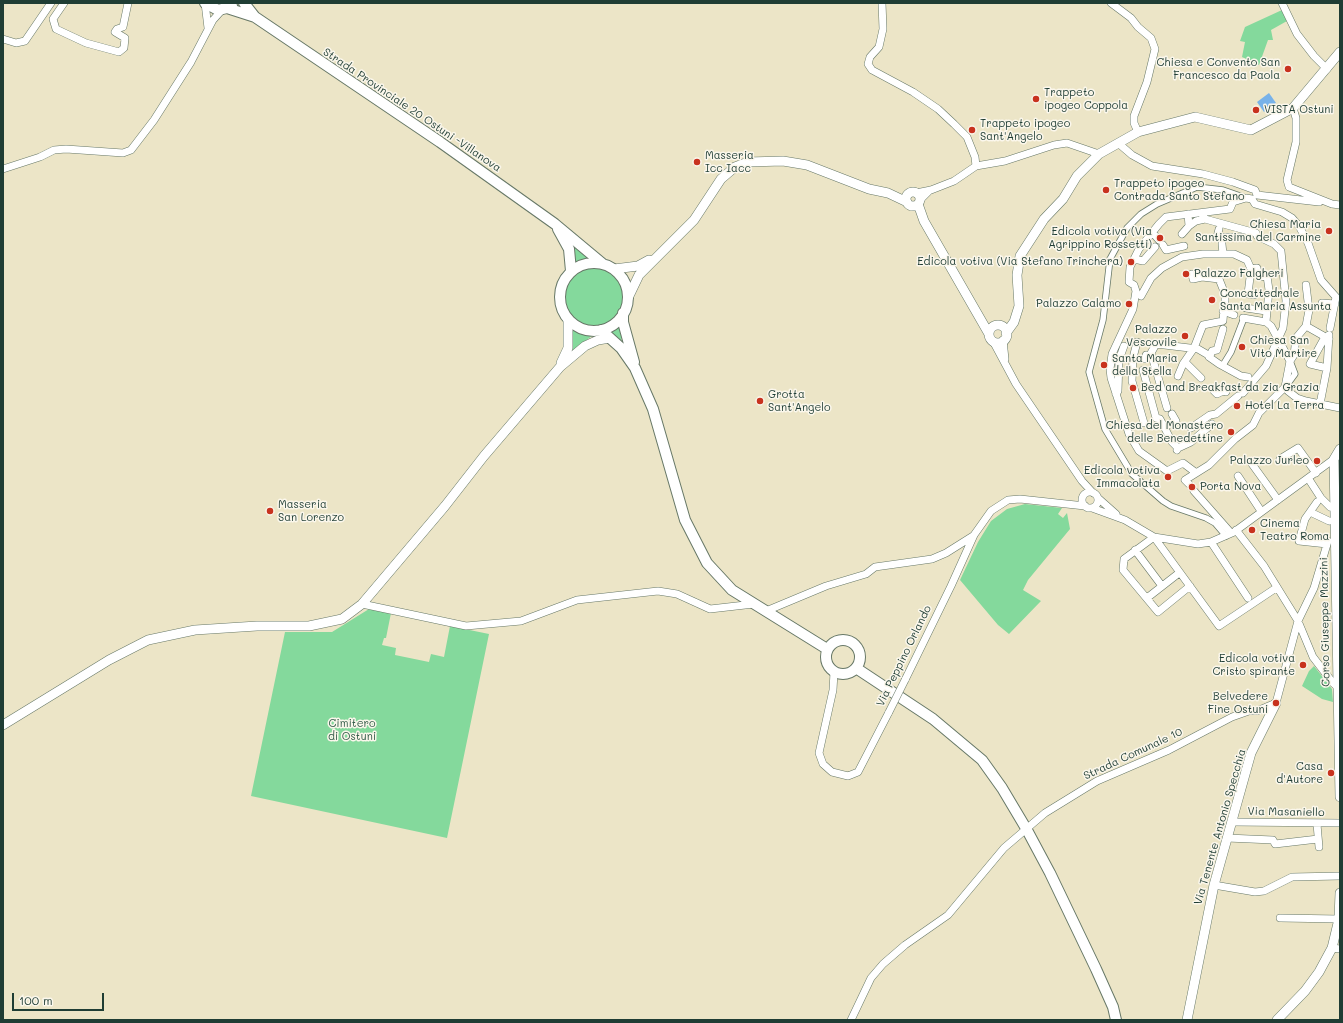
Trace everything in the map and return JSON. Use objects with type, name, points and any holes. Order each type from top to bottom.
[{"type":"main road","name":"Strada Provinciale 20 Ostuni -Villanova","points":[[205,3],[213,9],[228,7],[256,17],[440,142],[555,224],[604,264]]},
{"type":"main road","name":"Strada Provinciale 20 Ostuni -Villanova","points":[[244,3],[256,17]]},
{"type":"main road","points":[[555,224],[569,249],[571,271]]},
{"type":"main road","points":[[586,264],[604,264],[614,269],[622,277],[628,298],[623,313],[618,321],[599,330],[586,330],[576,326],[568,319],[562,310],[560,300],[561,289],[571,271],[586,264]]},
{"type":"main road","points":[[623,313],[623,322],[635,368],[653,409],[685,520],[707,563],[732,590],[828,649]]},
{"type":"main road","points":[[599,330],[621,348],[635,368]]},
{"type":"main road","points":[[847,640],[852,643],[859,652],[859,663],[856,668],[848,673],[834,672],[827,664],[826,654],[828,649],[836,641],[847,640]]},
{"type":"main road","points":[[856,668],[933,718],[982,760],[1002,788],[1027,830],[1096,969],[1113,1007],[1116,1020]]},
{"type":"street","points":[[3,40],[16,43],[25,41],[51,3]]},
{"type":"street","points":[[64,3],[53,19],[56,29],[86,43],[119,52],[124,48],[125,38],[115,32],[117,29],[123,27],[128,3]]},
{"type":"street","points":[[205,3],[208,29]]},
{"type":"street","points":[[882,3],[883,29],[879,47],[870,57],[868,64],[872,70],[913,92],[938,109],[954,124],[967,137],[975,158],[976,166]]},
{"type":"street","points":[[1111,3],[1131,18],[1138,27],[1152,38],[1155,49],[1147,82],[1134,116],[1134,123],[1138,132]]},
{"type":"street","points":[[1282,3],[1297,34],[1314,56],[1327,69]]},
{"type":"street","points":[[3,169],[40,157],[54,150],[66,149],[122,153],[131,150],[154,120],[192,62],[208,29],[228,7]]},
{"type":"street","points":[[914,200],[916,214],[924,221],[980,319],[994,332],[999,342],[1005,337],[1014,322],[1018,306],[1017,275],[1020,256],[1044,219],[1063,198],[1077,176],[1099,154],[1138,132],[1195,117],[1251,130],[1293,108],[1340,52]]},
{"type":"street","points":[[1293,108],[1296,118],[1296,142],[1287,180],[1289,187],[1332,204]]},
{"type":"street","points":[[628,298],[639,275],[694,220],[721,179],[735,167],[748,162],[783,161],[807,165],[869,189],[914,200],[931,190],[954,181],[976,166],[1005,161],[1054,145],[1067,143],[1099,154]]},
{"type":"street","points":[[1118,143],[1132,155],[1152,166],[1203,174],[1255,190],[1252,197],[1255,204],[1282,212],[1292,218],[1299,226],[1308,243],[1321,280],[1336,297],[1337,306],[1328,335],[1310,364],[1327,368]]},
{"type":"street","points":[[1231,533],[1206,518],[1171,506],[1163,501],[1132,474],[1105,429],[1089,372],[1103,320],[1110,259],[1127,228],[1141,214],[1157,204],[1197,187],[1223,190],[1252,197],[1340,205]]},
{"type":"street","points":[[1182,234],[1189,226],[1203,216],[1230,209],[1233,202],[1252,197]]},
{"type":"street","points":[[1188,214],[1189,226]]},
{"type":"street","points":[[1191,428],[1206,417],[1216,414],[1240,395],[1266,366],[1283,328],[1286,301],[1281,251],[1274,244],[1257,236],[1256,233],[1203,216],[1188,214],[1166,217],[1152,232],[1130,267],[1129,282],[1134,285],[1136,291],[1132,314],[1129,315],[1112,354],[1110,376],[1129,434],[1139,451],[1167,471],[1183,463],[1195,472]]},
{"type":"street","points":[[1219,229],[1217,237],[1223,241],[1241,237]]},
{"type":"street","points":[[1152,232],[1166,250],[1184,244],[1187,256]]},
{"type":"street","points":[[1223,241],[1223,254]]},
{"type":"street","points":[[1134,259],[1143,261],[1155,247]]},
{"type":"street","points":[[1142,296],[1151,278],[1162,268],[1187,256],[1223,254],[1234,254],[1247,260],[1251,269],[1251,294]]},
{"type":"street","points":[[614,269],[638,266],[658,256]]},
{"type":"street","points":[[1251,269],[1257,268],[1259,277],[1267,276],[1269,290],[1266,322]]},
{"type":"street","points":[[1192,274],[1193,279],[1211,278],[1219,280],[1225,294],[1223,321],[1217,350],[1212,351],[1210,356]]},
{"type":"street","points":[[1187,482],[1195,472],[1209,465],[1235,439],[1253,425],[1259,413],[1285,387],[1290,361],[1294,355],[1296,338],[1306,326],[1309,310],[1306,284]]},
{"type":"street","points":[[1322,303],[1337,306]]},
{"type":"street","points":[[1224,307],[1234,315]]},
{"type":"street","points":[[1246,308],[1266,311]]},
{"type":"street","points":[[994,332],[1015,318]]},
{"type":"street","points":[[1223,365],[1231,352],[1244,318],[1266,322],[1271,326],[1290,361]]},
{"type":"street","points":[[560,367],[568,348],[568,319]]},
{"type":"street","points":[[1178,376],[1198,340],[1203,325],[1222,326]]},
{"type":"street","points":[[1306,326],[1328,335]]},
{"type":"street","points":[[994,332],[1004,328],[1006,365]]},
{"type":"street","points":[[3,725],[132,647],[148,640],[196,630],[257,626],[309,626],[342,619],[362,604],[445,506],[484,456],[560,367],[585,346],[599,330]]},
{"type":"street","name":"Via Peppino Orlando","points":[[994,332],[1006,365],[1016,384],[1082,481],[1125,520]]},
{"type":"street","points":[[1320,404],[1327,368],[1328,335]]},
{"type":"street","points":[[585,346],[598,340],[610,338]]},
{"type":"street","points":[[1137,342],[1133,358],[1132,381],[1144,423]]},
{"type":"street","points":[[1167,408],[1151,353],[1156,344],[1194,348],[1210,356],[1241,376],[1248,377]]},
{"type":"street","points":[[1116,394],[1118,392],[1119,360],[1124,346]]},
{"type":"street","points":[[1185,362],[1202,378]]},
{"type":"street","points":[[1143,370],[1156,418],[1160,419],[1170,439],[1178,449],[1191,442],[1212,424]]},
{"type":"street","points":[[1285,387],[1297,398],[1340,408]]},
{"type":"street","points":[[1214,391],[1217,394],[1226,392]]},
{"type":"street","points":[[1164,427],[1176,422],[1172,414]]},
{"type":"street","points":[[1280,459],[1298,448],[1316,473]]},
{"type":"street","points":[[1336,464],[1340,450]]},
{"type":"street","points":[[1252,464],[1278,500]]},
{"type":"street","name":"Via Peppino Orlando","points":[[834,672],[833,690],[818,753],[823,764],[832,772],[848,776],[858,772],[948,593],[974,536],[991,511],[1008,500],[1020,498],[1084,503],[1125,520],[1154,537],[1198,544],[1211,542],[1231,533],[1308,478],[1336,464]]},
{"type":"street","name":"Corso Giuseppe Mazzini","points":[[1336,464],[1340,797]]},
{"type":"street","points":[[1238,476],[1261,511]]},
{"type":"street","points":[[1308,478],[1321,498],[1330,507]]},
{"type":"street","points":[[1082,481],[1084,503]]},
{"type":"street","points":[[1194,491],[1231,533],[1264,566],[1298,622],[1313,657],[1339,689]]},
{"type":"street","points":[[1088,492],[1096,495],[1097,506],[1084,503],[1088,492]]},
{"type":"street","points":[[1317,502],[1310,512],[1329,521]]},
{"type":"street","name":"Via Tenente Antonio Specchia","points":[[1187,1020],[1214,885],[1251,753],[1276,703],[1289,660],[1298,622],[1314,588],[1328,543],[1299,541],[1304,520],[1310,512]]},
{"type":"street","points":[[766,611],[826,586],[866,574],[875,567],[932,559],[974,536]]},
{"type":"street","points":[[1190,586],[1158,612],[1123,570],[1124,559],[1154,537],[1179,573],[1190,586],[1219,626],[1276,588]]},
{"type":"street","points":[[1211,542],[1248,598]]},
{"type":"street","points":[[1135,550],[1162,586]]},
{"type":"street","points":[[1146,598],[1179,573]]},
{"type":"street","points":[[362,604],[466,626],[521,621],[577,600],[658,591],[677,594],[710,610],[754,604]]},
{"type":"street","name":"Strada Comunale 10","points":[[851,1020],[871,978],[882,964],[910,941],[948,915],[958,906],[1004,848],[1027,830],[1045,813],[1097,781],[1169,750],[1232,717],[1249,711],[1258,711],[1276,703]]},
{"type":"street","name":"Via Masaniello","points":[[1232,822],[1317,824],[1340,823]]},
{"type":"street","points":[[1228,838],[1273,840],[1275,844],[1318,843],[1317,824]]},
{"type":"street","points":[[1214,885],[1255,892],[1264,891],[1283,880],[1292,877],[1340,876]]},
{"type":"street","points":[[1277,1020],[1305,991],[1336,949],[1340,893]]},
{"type":"street","points":[[1280,918],[1339,919]]},
{"type":"green space","points":[[1282,10],[1287,21],[1271,30],[1273,40],[1268,40],[1259,65],[1242,57],[1245,42],[1240,41],[1245,27]]},
{"type":"green space","points":[[573,245],[591,258],[575,263]]},
{"type":"green space","points":[[594,268],[610,273],[618,281],[623,297],[618,313],[610,321],[594,326],[578,321],[570,313],[565,297],[570,281],[578,273]]},
{"type":"green space","points":[[620,322],[622,344],[610,333],[611,328]]},
{"type":"green space","points":[[573,327],[575,329],[592,333],[593,335],[570,353]]},
{"type":"green space","points":[[1025,504],[1062,508],[1058,514],[1063,518],[1067,513],[1070,529],[1028,580],[1023,590],[1041,601],[1009,634],[998,625],[960,580],[978,542],[991,521],[1007,509]]},
{"type":"green space","name":"Cimitero di Ostuni","points":[[369,609],[391,613],[386,638],[384,638],[382,645],[396,648],[395,655],[429,662],[431,654],[444,657],[450,626],[489,634],[447,838],[251,796],[285,632],[332,632]]},
{"type":"green space","points":[[1314,666],[1332,689],[1333,702],[1322,699],[1302,686],[1309,671]]},
{"type":"water","points":[[1269,93],[1276,103],[1264,112],[1257,102]]},
{"type":"place","name":"Chiesa e Convento San Francesco da Paola","points":[[1288,69]]},
{"type":"place","name":"Trappeto ipogeo Coppola","points":[[1036,99]]},
{"type":"place","name":"VISTA Ostuni","points":[[1256,110]]},
{"type":"place","name":"Trappeto ipogeo Sant'Angelo","points":[[972,130]]},
{"type":"place","name":"Masseria Icc Iacc","points":[[697,162]]},
{"type":"place","name":"Trappeto ipogeo Contrada Santo Stefano","points":[[1106,190]]},
{"type":"place","name":"Chiesa Maria Santissima del Carmine","points":[[1329,231]]},
{"type":"place","name":"Edicola votiva (Via Agrippino Rossetti)","points":[[1160,238]]},
{"type":"place","name":"Edicola votiva (Via Stefano Trinchera)","points":[[1131,262]]},
{"type":"place","name":"Palazzo Falgheri","points":[[1186,274]]},
{"type":"place","name":"Concattedrale Santa Maria Assunta","points":[[1212,300]]},
{"type":"place","name":"Palazzo Calamo","points":[[1129,304]]},
{"type":"place","name":"Palazzo Vescovile","points":[[1185,336]]},
{"type":"place","name":"Chiesa San Vito Martire","points":[[1242,347]]},
{"type":"place","name":"Santa Maria della Stella","points":[[1104,365]]},
{"type":"place","name":"Bed and Breakfast da zia Grazia","points":[[1133,388]]},
{"type":"place","name":"Grotta Sant'Angelo","points":[[760,401]]},
{"type":"place","name":"Hotel La Terra","points":[[1237,406]]},
{"type":"place","name":"Chiesa del Monastero delle Benedettine","points":[[1231,432]]},
{"type":"place","name":"Palazzo Jurleo","points":[[1317,461]]},
{"type":"place","name":"Edicola votiva Immacolata","points":[[1168,477]]},
{"type":"place","name":"Porta Nova","points":[[1192,487]]},
{"type":"place","name":"Masseria San Lorenzo","points":[[270,511]]},
{"type":"place","name":"Cinema Teatro Roma","points":[[1252,530]]},
{"type":"place","name":"Edicola votiva Cristo spirante","points":[[1303,665]]},
{"type":"place","name":"Belvedere Fine Ostuni","points":[[1276,703]]},
{"type":"place","name":"Casa d'Autore","points":[[1331,773]]}]
